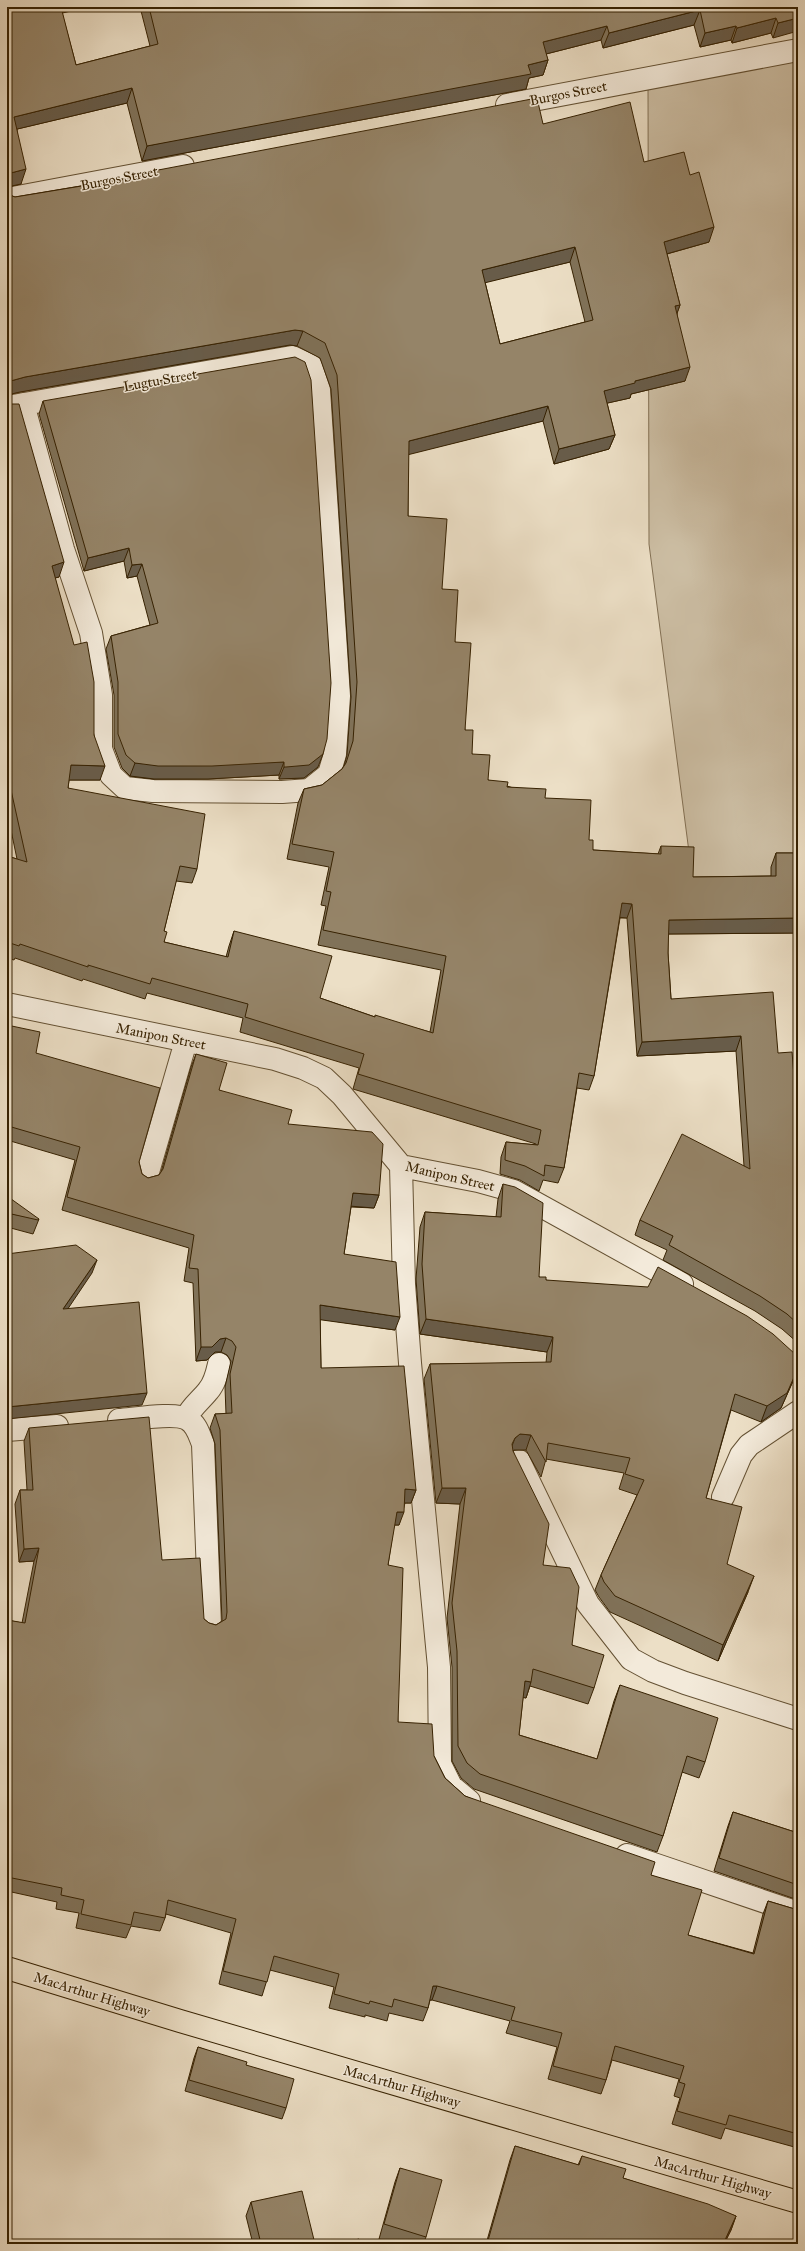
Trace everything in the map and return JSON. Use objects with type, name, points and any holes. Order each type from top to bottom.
[{"type":"highway","name":"MacArthur Highway","points":[[7,1968],[180,2021],[798,2202]]},
{"type":"street","name":"Burgos Street","points":[[485,109],[798,50]]},
{"type":"street","name":"Burgos Street","points":[[7,199],[203,162]]},
{"type":"street","name":"Lugtu Street","points":[[292,357],[311,366],[319,390],[339,696],[335,754],[329,774],[309,790],[282,792],[153,791],[125,788],[111,775],[101,749],[101,695],[91,633],[15,406],[292,357]]},
{"type":"street","name":"Manipon Street","points":[[7,1004],[275,1059],[303,1068],[324,1078],[342,1095],[401,1166],[478,1181],[514,1191],[701,1294]]},
{"type":"street","points":[[146,1179],[186,1041]]},
{"type":"street","points":[[401,1166],[404,1284],[410,1363],[439,1667],[440,1764],[450,1786],[468,1800],[491,1808]]},
{"type":"street","points":[[186,1418],[192,1406],[211,1386],[219,1364]]},
{"type":"street","points":[[723,1496],[741,1455],[749,1445],[798,1412]]},
{"type":"street","points":[[101,1422],[164,1416],[186,1418],[197,1428],[203,1444],[210,1626]]},
{"type":"street","points":[[7,1430],[77,1424]]},
{"type":"street","points":[[519,1461],[588,1604],[631,1659],[653,1671],[685,1683],[798,1719]]},
{"type":"street","points":[[609,1849],[798,1913]]},
{"type":"shaded area","points":[[798,47],[798,898],[696,906],[649,544],[648,87]]},
{"type":"building","points":[[7,7],[61,7],[76,65],[158,44],[149,7],[798,7],[798,18],[778,23],[776,18],[737,28],[736,26],[705,33],[700,10],[609,33],[607,26],[543,42],[548,60],[528,65],[531,74],[147,146],[132,88],[14,117],[26,169],[7,174]]},
{"type":"building","points":[[537,98],[543,124],[630,102],[644,162],[684,152],[690,175],[699,172],[714,227],[664,242],[680,305],[675,306],[690,367],[635,381],[635,383],[604,391],[615,435],[559,449],[548,406],[409,441],[408,516],[447,519],[442,589],[458,590],[455,642],[471,643],[465,730],[473,730],[472,754],[490,755],[488,780],[508,782],[507,787],[546,789],[545,798],[591,800],[589,840],[593,840],[593,850],[661,854],[661,846],[694,847],[693,877],[776,876],[776,853],[798,853],[798,918],[669,920],[668,953],[671,999],[773,992],[778,1053],[792,1052],[794,1076],[798,1076],[798,1324],[787,1314],[760,1296],[669,1245],[673,1236],[640,1220],[682,1134],[750,1169],[741,1036],[642,1042],[632,904],[622,903],[594,1076],[579,1073],[564,1168],[545,1165],[544,1176],[525,1166],[505,1160],[506,1142],[538,1145],[541,1130],[358,1074],[364,1054],[245,1017],[248,1004],[152,978],[150,984],[88,965],[88,967],[20,944],[19,946],[7,942],[7,856],[27,862],[9,781],[7,782],[7,403],[19,404],[64,562],[52,566],[74,645],[87,642],[94,682],[94,735],[105,766],[71,765],[68,788],[205,814],[197,869],[180,866],[164,931],[167,932],[164,942],[228,957],[234,931],[332,956],[320,998],[375,1017],[375,1015],[433,1033],[446,956],[323,930],[331,892],[326,891],[334,852],[292,844],[304,789],[322,785],[342,769],[346,763],[353,741],[357,682],[337,375],[325,343],[303,331],[295,330],[25,377],[7,382],[7,194],[15,197],[154,174],[153,171]],"holes":[[[575,247],[593,320],[500,344],[482,270]]]},
{"type":"building","points":[[295,357],[305,362],[311,380],[331,683],[327,739],[323,754],[309,765],[286,767],[284,767],[284,762],[212,766],[158,766],[135,763],[126,755],[118,734],[118,682],[111,636],[158,623],[142,564],[132,565],[129,548],[88,558],[43,401]]},
{"type":"building","points":[[7,1025],[40,1032],[36,1053],[160,1088],[139,1162],[142,1174],[148,1178],[159,1175],[163,1169],[196,1054],[227,1063],[219,1090],[292,1110],[288,1124],[372,1132],[383,1144],[379,1195],[353,1193],[344,1254],[396,1262],[400,1317],[320,1305],[321,1368],[404,1366],[416,1490],[405,1489],[404,1512],[397,1512],[388,1565],[403,1568],[398,1722],[432,1724],[434,1756],[445,1778],[465,1796],[655,1862],[651,1875],[702,1890],[688,1935],[754,1954],[768,1901],[798,1910],[798,2134],[729,2115],[726,2125],[677,2111],[685,2084],[679,2082],[684,2066],[615,2046],[606,2080],[553,2066],[562,2033],[511,2020],[515,2007],[437,1986],[433,1986],[428,2008],[394,1999],[392,2007],[370,2001],[369,2004],[334,1994],[339,1974],[274,1956],[267,1982],[223,1971],[236,1919],[168,1900],[165,1918],[134,1912],[131,1925],[81,1914],[84,1900],[61,1895],[62,1888],[7,1877],[7,1620],[25,1623],[39,1548],[24,1549],[20,1490],[33,1490],[29,1428],[149,1417],[162,1560],[200,1558],[204,1619],[209,1623],[216,1625],[226,1619],[227,1612],[220,1430],[215,1414],[232,1413],[230,1374],[236,1347],[232,1341],[226,1338],[220,1339],[212,1347],[201,1347],[198,1269],[189,1268],[194,1235],[67,1197],[80,1147],[8,1126],[7,1128]]},
{"type":"building","points":[[503,1184],[515,1187],[543,1203],[539,1277],[546,1277],[546,1280],[648,1287],[658,1267],[747,1316],[773,1334],[798,1355],[798,1368],[787,1393],[767,1406],[735,1394],[706,1498],[742,1507],[727,1564],[754,1576],[723,1645],[615,1596],[604,1582],[601,1575],[644,1480],[625,1474],[630,1458],[548,1443],[546,1462],[531,1435],[520,1434],[515,1438],[512,1444],[513,1451],[549,1524],[543,1565],[570,1568],[579,1587],[572,1645],[604,1655],[594,1688],[533,1669],[531,1682],[525,1681],[519,1735],[597,1759],[620,1685],[718,1718],[705,1762],[687,1756],[663,1836],[480,1774],[467,1763],[458,1746],[457,1651],[452,1603],[466,1488],[442,1488],[430,1364],[551,1362],[553,1337],[426,1319],[422,1264],[425,1212],[501,1217]]},
{"type":"building","points":[[7,1196],[39,1219],[7,1213]]},
{"type":"building","points":[[76,1245],[97,1260],[63,1309],[139,1302],[147,1393],[7,1407],[7,1254]]},
{"type":"building","points":[[733,1812],[798,1833],[798,1885],[719,1858]]},
{"type":"building","points":[[198,2047],[247,2062],[246,2065],[294,2079],[286,2108],[189,2080]]},
{"type":"building","points":[[515,2146],[579,2165],[582,2156],[626,2169],[623,2178],[708,2204],[736,2216],[725,2240],[734,2244],[487,2244]]},
{"type":"building","points":[[400,2168],[442,2180],[426,2237],[384,2224]]},
{"type":"building","points":[[302,2191],[315,2244],[261,2244],[251,2202]]},
{"type":"building","points":[[359,2239],[360,2244],[338,2244]]}]
